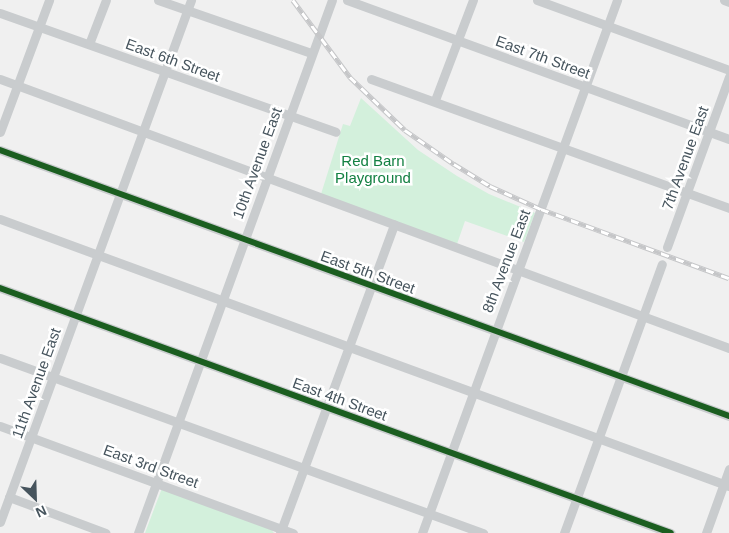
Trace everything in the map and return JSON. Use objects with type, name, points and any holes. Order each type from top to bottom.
[{"type":"street","points":[[0,132],[49,0]]},
{"type":"street","points":[[89,44],[106,0]]},
{"type":"street","points":[[158,0],[311,53]]},
{"type":"street","name":"11th Avenue East","points":[[0,522],[120,193],[144,134],[191,0]]},
{"type":"street","name":"10th Avenue East","points":[[138,533],[311,53],[332,0]]},
{"type":"street","name":"East 7th Street","points":[[347,0],[729,140]]},
{"type":"street","points":[[435,100],[473,0]]},
{"type":"street","points":[[537,0],[729,70]]},
{"type":"street","name":"8th Avenue East","points":[[422,533],[494,330],[565,147],[584,86],[617,0]]},
{"type":"street","points":[[724,0],[729,2]]},
{"type":"street","name":"East 6th Street","points":[[0,13],[39,25],[288,117],[336,132]]},
{"type":"street","name":"7th Avenue East","points":[[667,247],[729,77]]},
{"type":"street","points":[[0,79],[144,134],[729,348]]},
{"type":"street","points":[[371,79],[435,100],[729,208]]},
{"type":"street","name":"East 5th Street","points":[[0,150],[729,416]]},
{"type":"street","points":[[0,219],[223,299],[726,485]]},
{"type":"street","points":[[281,531],[306,468],[394,224]]},
{"type":"street","points":[[564,533],[662,264]]},
{"type":"street","name":"East 4th Street","points":[[0,288],[671,533]]},
{"type":"street","points":[[0,358],[483,533]]},
{"type":"street","name":"East 3rd Street","points":[[0,426],[156,481],[281,531],[293,533]]},
{"type":"street","points":[[706,533],[726,485],[729,469]]},
{"type":"street","points":[[9,496],[106,533]]},
{"type":"green space","name":"Red Barn Playground","points":[[361,98],[418,150],[457,176],[489,194],[535,213],[524,242],[465,221],[457,244],[321,194],[343,124],[350,126]]},
{"type":"green space","points":[[162,488],[270,528],[274,533],[145,533]]},
{"type":"railway","points":[[293,0],[350,77],[405,130],[454,164],[490,186],[541,209],[729,278]]},
{"type":"cycle path","points":[[0,150],[729,416]]},
{"type":"cycle path","points":[[0,288],[671,533]]}]
